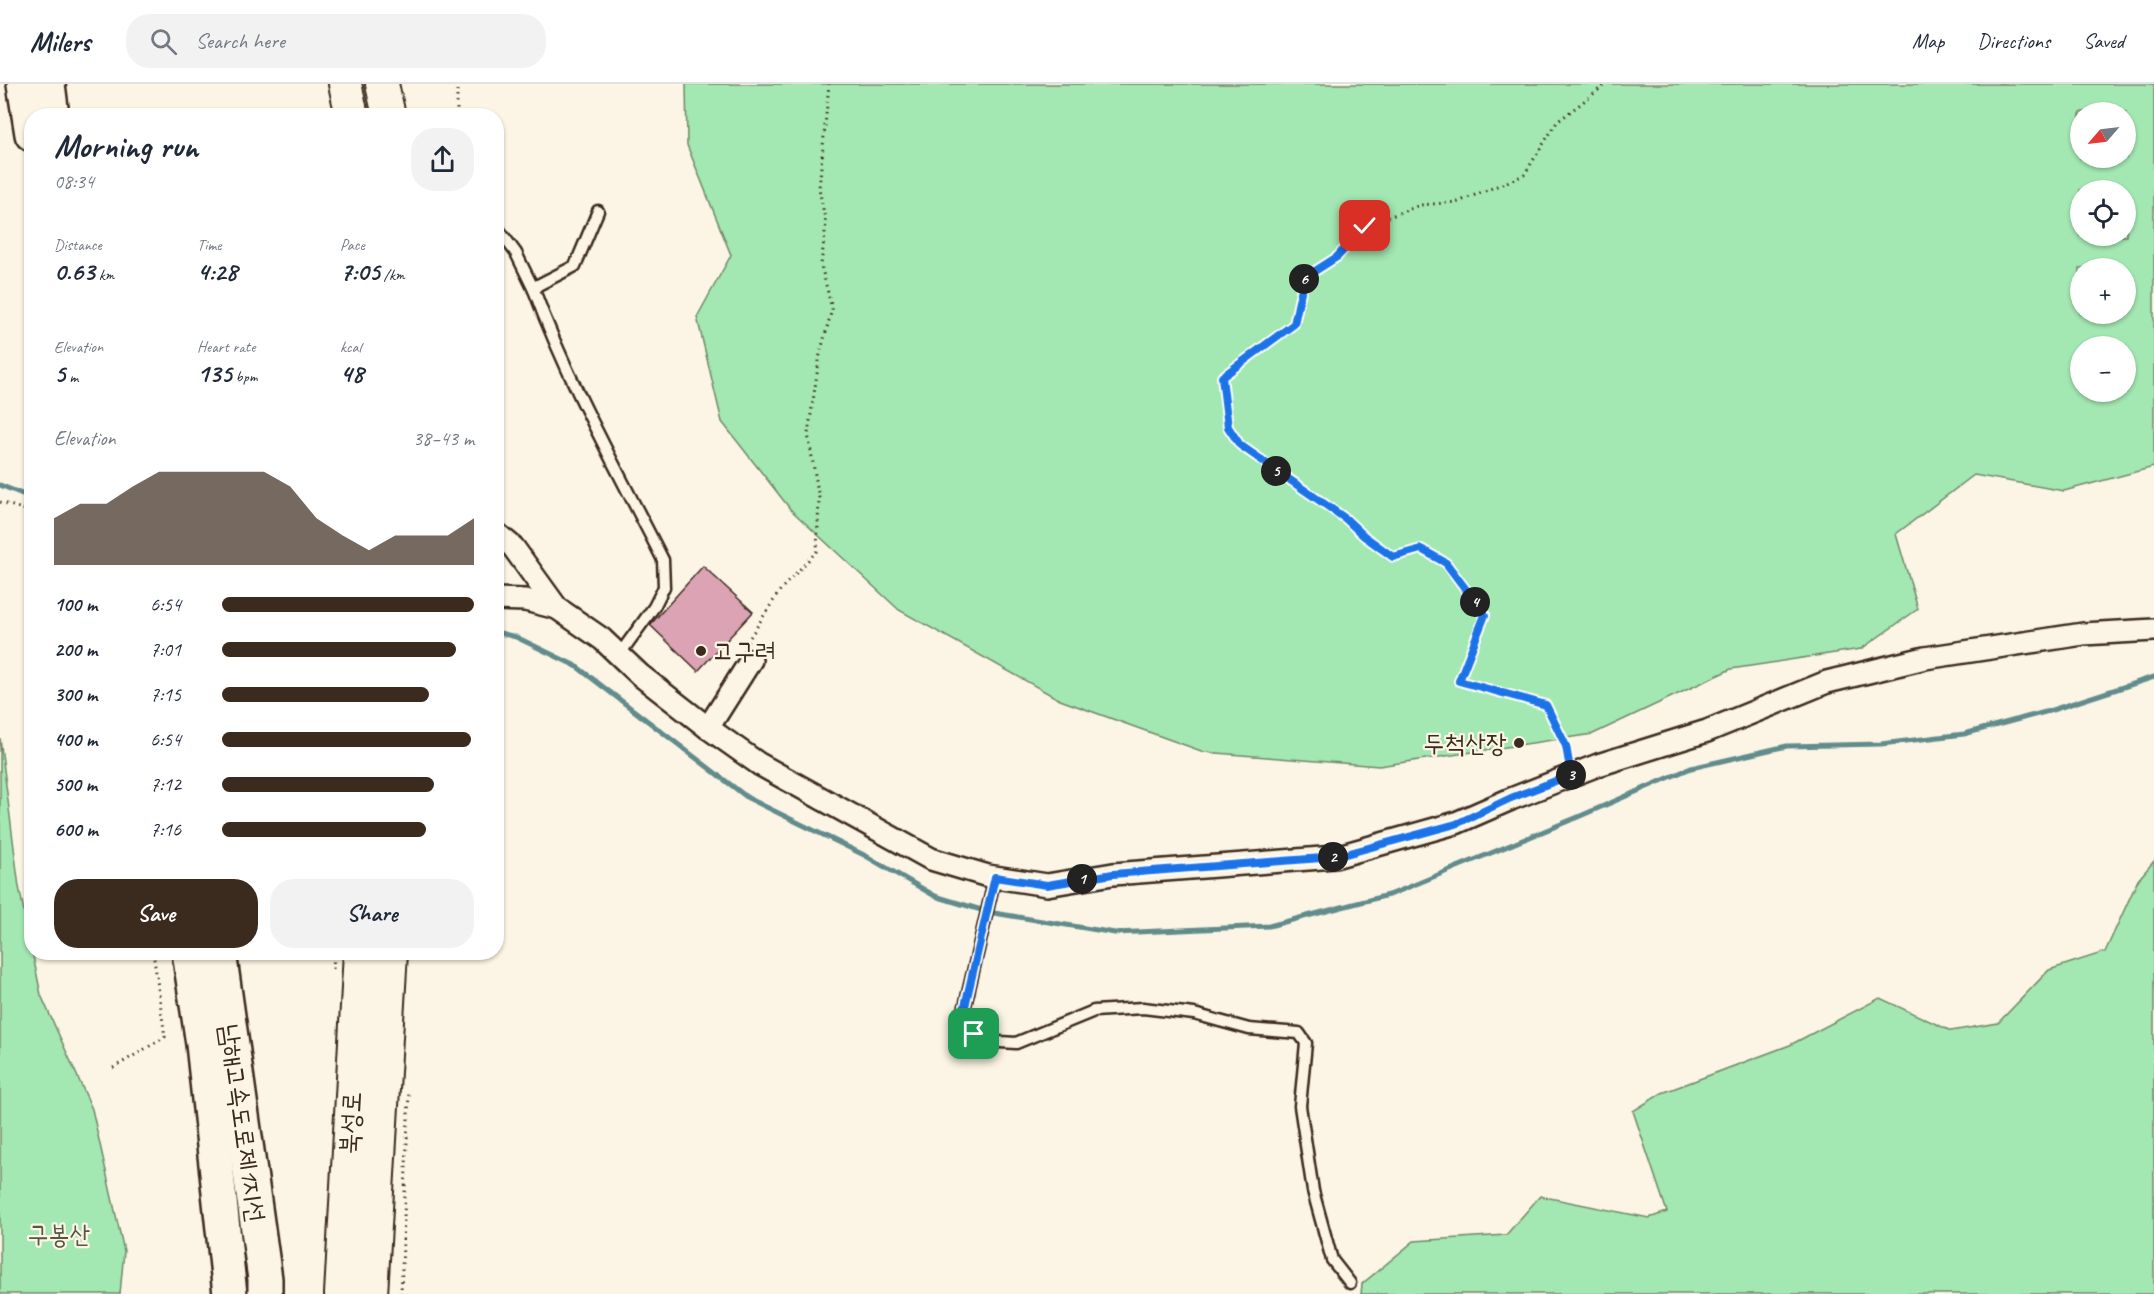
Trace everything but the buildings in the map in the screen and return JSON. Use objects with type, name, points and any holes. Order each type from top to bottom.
[{"type":"highway","points":[[24,84],[28,108]]},
{"type":"highway","points":[[48,84],[51,108]]},
{"type":"highway","name":"남해고속도로제1지선","points":[[190,960],[203,1044],[230,1294]]},
{"type":"highway","name":"남해고속도로제1지선","points":[[220,960],[266,1294]]},
{"type":"main road","points":[[345,84],[350,108]]},
{"type":"main road","points":[[382,84],[387,108]]},
{"type":"main road","name":"북성로","points":[[340,1294],[360,960]]},
{"type":"main road","name":"북성로","points":[[371,1294],[391,960]]},
{"type":"street","points":[[504,540],[513,547],[557,608],[602,639],[640,675],[759,764],[931,859],[994,883],[1047,885],[1113,874],[1335,857],[1456,824],[1511,798],[1571,775],[1707,730],[1827,682],[1925,658],[1966,651],[2083,633],[2154,630]]},
{"type":"street","points":[[504,599],[525,600],[557,608]]},
{"type":"street","points":[[708,728],[751,660]]},
{"type":"lane","points":[[534,290],[538,285],[574,266],[598,211]]},
{"type":"lane","points":[[504,237],[516,253],[575,386],[663,560],[664,586],[654,607],[619,655]]},
{"type":"lane","points":[[994,883],[962,1019],[981,1039],[1016,1043],[1094,1011],[1143,1008],[1194,1014],[1249,1029],[1299,1033],[1306,1043],[1300,1106],[1313,1191],[1332,1260],[1350,1283]]},
{"type":"path","points":[[457,84],[457,108]]},
{"type":"path","points":[[751,660],[747,640],[781,589],[817,551],[819,498],[807,434],[820,354],[832,309],[821,265],[826,224],[819,188],[829,84]]},
{"type":"path","points":[[1571,775],[1566,746],[1546,705],[1459,681],[1485,615],[1446,563],[1421,549],[1393,557],[1364,536],[1346,519],[1240,445],[1228,427],[1222,377],[1294,324],[1304,278],[1337,257],[1365,226],[1420,206],[1458,202],[1524,175],[1557,122],[1606,84]]},
{"type":"path","points":[[0,502],[24,510]]},
{"type":"path","points":[[113,1068],[165,1037],[154,960]]},
{"type":"path","points":[[401,1294],[409,1085]]},
{"type":"green space","points":[[686,84],[2154,84],[2154,467],[2064,491],[1974,475],[1896,534],[1918,609],[1861,649],[1731,669],[1593,734],[1379,766],[1204,752],[1060,700],[899,610],[791,510],[722,422],[697,317],[731,255],[687,145]]},
{"type":"green space","name":"구봉산","points":[[0,738],[24,912],[24,960],[34,960],[41,995],[92,1109],[124,1251],[120,1294],[0,1294]]},
{"type":"green space","points":[[2154,861],[2154,1294],[1361,1294],[1362,1284],[1414,1241],[1506,1235],[1540,1196],[1649,1218],[1667,1212],[1633,1111],[1662,1093],[1790,1045],[1880,998],[1951,1031],[1998,1023],[2049,970],[2105,952],[2138,880]]},
{"type":"waterway","points":[[0,485],[24,495]]},
{"type":"waterway","points":[[504,634],[516,637],[576,666],[748,798],[866,856],[935,896],[988,912],[1115,933],[1269,926],[1392,894],[1691,768],[1787,746],[1881,744],[1964,734],[2049,711],[2154,677]]},
{"type":"place","name":"고구려","points":[[701,651]]},
{"type":"place","name":"두척산장","points":[[1519,743]]},
{"type":"route","points":[[974,1034],[962,1019],[995,877],[1047,885],[1113,874],[1335,857],[1456,824],[1511,798],[1571,775],[1566,746],[1546,705],[1459,681],[1485,615],[1446,563],[1421,549],[1393,557],[1364,536],[1346,519],[1240,445],[1228,427],[1222,377],[1294,324],[1304,278],[1337,257],[1365,226]]}]
